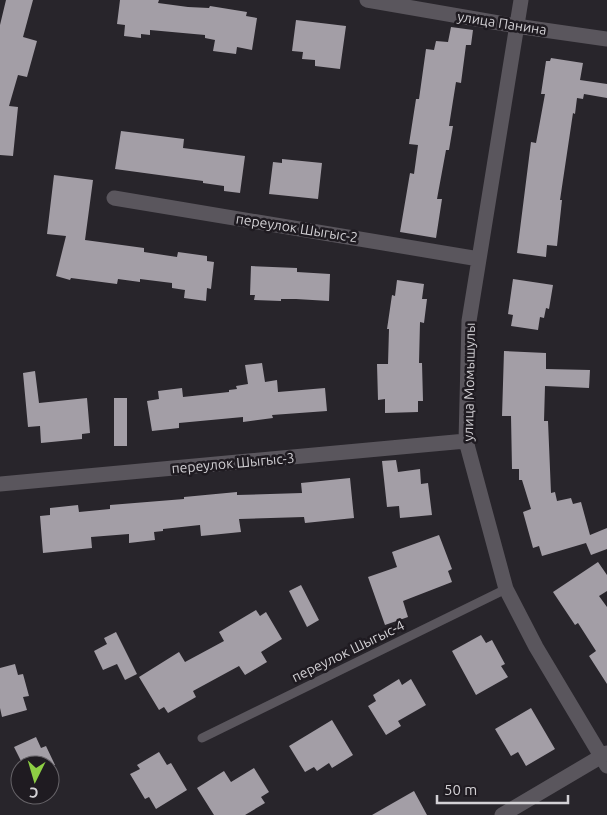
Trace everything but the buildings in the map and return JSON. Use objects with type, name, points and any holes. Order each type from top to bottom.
[{"type":"street","name":"улица Панина","points":[[367,0],[516,26],[607,39]]},
{"type":"street","name":"улица Момышулы","points":[[521,0],[470,321],[466,442],[506,589],[536,647],[605,758]]},
{"type":"street","name":"переулок Шыгыс-2","points":[[114,198],[480,258]]},
{"type":"street","name":"переулок Шыгыс-3","points":[[0,484],[466,442]]},
{"type":"street","points":[[502,815],[605,758]]},
{"type":"lane","name":"переулок Шыгыс-4","points":[[202,738],[506,589]]}]
